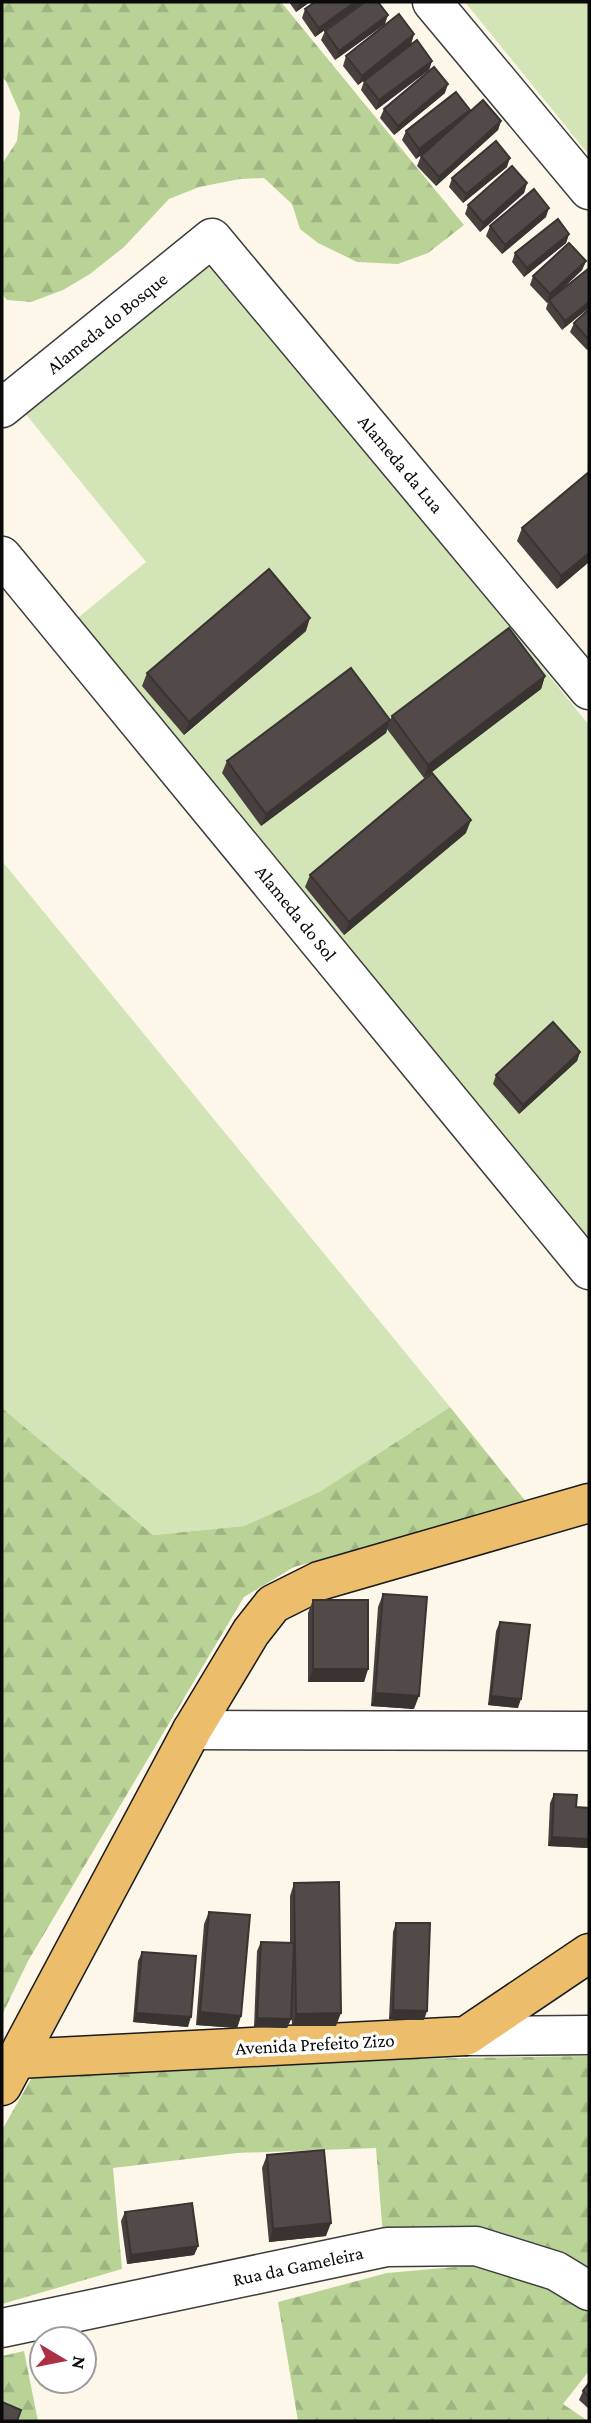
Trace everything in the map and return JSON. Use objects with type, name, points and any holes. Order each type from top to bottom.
[{"type":"main road","points":[[9,2072],[191,1730],[251,1632],[273,1604],[319,1581],[589,1503]]},
{"type":"main road","points":[[466,2036],[589,1953]]},
{"type":"main road","name":"Avenida Prefeito Zizo","points":[[9,2072],[466,2036]]},
{"type":"street","points":[[432,2],[589,190]]},
{"type":"street","name":"Alameda do Bosque","points":[[2,408],[212,238]]},
{"type":"street","name":"Alameda da Lua","points":[[212,238],[589,690]]},
{"type":"street","name":"Alameda do Sol","points":[[2,556],[589,1270]]},
{"type":"street","points":[[191,1730],[589,1731]]},
{"type":"street","points":[[466,2036],[589,2035]]},
{"type":"street","name":"Rua da Gameleira","points":[[2,2328],[387,2247],[476,2246],[556,2271],[589,2291]]},
{"type":"green space","points":[[2,2],[281,2],[464,225],[428,253],[398,264],[357,262],[318,243],[300,229],[292,204],[264,178],[240,179],[199,187],[169,199],[124,247],[90,274],[63,290],[31,302],[7,300],[2,294],[2,164],[17,141],[20,113],[2,77]]},
{"type":"green space","points":[[465,2],[589,2],[589,155]]},
{"type":"green space","points":[[211,259],[589,725],[589,1255],[74,621],[146,562],[24,412]],"holes":[[[305,631],[185,735],[143,686]]]},
{"type":"green space","points":[[2,861],[450,1407],[321,1491],[244,1526],[152,1535],[2,1408]]},
{"type":"green space","points":[[450,1407],[527,1503],[294,1567],[244,1597],[28,1961],[2,2015],[2,1408],[153,1535],[244,1526],[321,1491]]},
{"type":"green space","points":[[589,2056],[589,2272],[383,2236],[376,2148],[237,2153],[113,2168],[122,2269],[2,2304],[2,2130],[39,2065]]},
{"type":"green space","points":[[477,2265],[562,2289],[589,2311],[589,2371],[563,2404],[588,2421],[298,2421],[278,2302],[387,2273]]},
{"type":"green space","points":[[24,2351],[28,2371],[28,2395],[33,2395],[38,2421],[17,2421],[18,2419],[2,2413],[2,2356]]},
{"type":"building","points":[[315,2],[355,2],[319,28],[305,9]]},
{"type":"building","points":[[365,2],[378,2],[388,15],[339,51],[325,31]]},
{"type":"building","points":[[399,14],[414,34],[362,76],[346,56]]},
{"type":"building","points":[[417,40],[432,61],[379,100],[364,81]]},
{"type":"building","points":[[434,67],[448,84],[398,126],[384,109]]},
{"type":"building","points":[[456,92],[470,110],[419,149],[406,131]]},
{"type":"building","points":[[483,100],[501,121],[439,177],[421,156]]},
{"type":"building","points":[[496,141],[510,158],[466,194],[452,178]]},
{"type":"building","points":[[512,166],[527,183],[483,223],[468,205]]},
{"type":"building","points":[[534,189],[549,208],[505,245],[490,226]]},
{"type":"building","points":[[558,219],[569,234],[527,268],[515,253]]},
{"type":"building","points":[[569,243],[586,261],[550,294],[533,276]]},
{"type":"building","points":[[588,269],[589,302],[565,321],[549,300]]},
{"type":"building","points":[[589,309],[589,340],[574,323]]},
{"type":"building","points":[[589,472],[589,553],[561,576],[522,528]]},
{"type":"building","points":[[269,569],[310,618],[189,722],[147,673]]},
{"type":"building","points":[[509,628],[545,676],[428,765],[392,716]]},
{"type":"building","points":[[351,668],[390,720],[266,814],[227,761]]},
{"type":"building","points":[[432,773],[471,820],[349,922],[310,875]]},
{"type":"building","points":[[553,1022],[580,1052],[523,1105],[496,1075]]},
{"type":"building","points":[[383,1594],[427,1597],[419,1696],[375,1693]]},
{"type":"building","points":[[313,1600],[368,1600],[368,1669],[313,1669]]},
{"type":"building","points":[[500,1622],[530,1625],[521,1699],[491,1696]]},
{"type":"building","points":[[554,1794],[577,1795],[576,1807],[589,1808],[589,1839],[552,1837]]},
{"type":"building","points":[[339,1882],[341,2013],[296,2014],[294,1883]]},
{"type":"building","points":[[209,1912],[250,1915],[241,2016],[200,2012]]},
{"type":"building","points":[[396,1923],[430,1923],[427,2011],[393,2010]]},
{"type":"building","points":[[261,1942],[294,1943],[291,2019],[257,2018]]},
{"type":"building","points":[[142,1952],[196,1956],[191,2017],[136,2013]]},
{"type":"building","points":[[324,2150],[331,2223],[273,2229],[267,2155]]},
{"type":"building","points":[[192,2203],[198,2246],[131,2255],[125,2212]]},
{"type":"building","points":[[589,2383],[589,2397],[583,2391]]},
{"type":"building","points":[[2,2402],[21,2410],[17,2421],[2,2421]]}]
